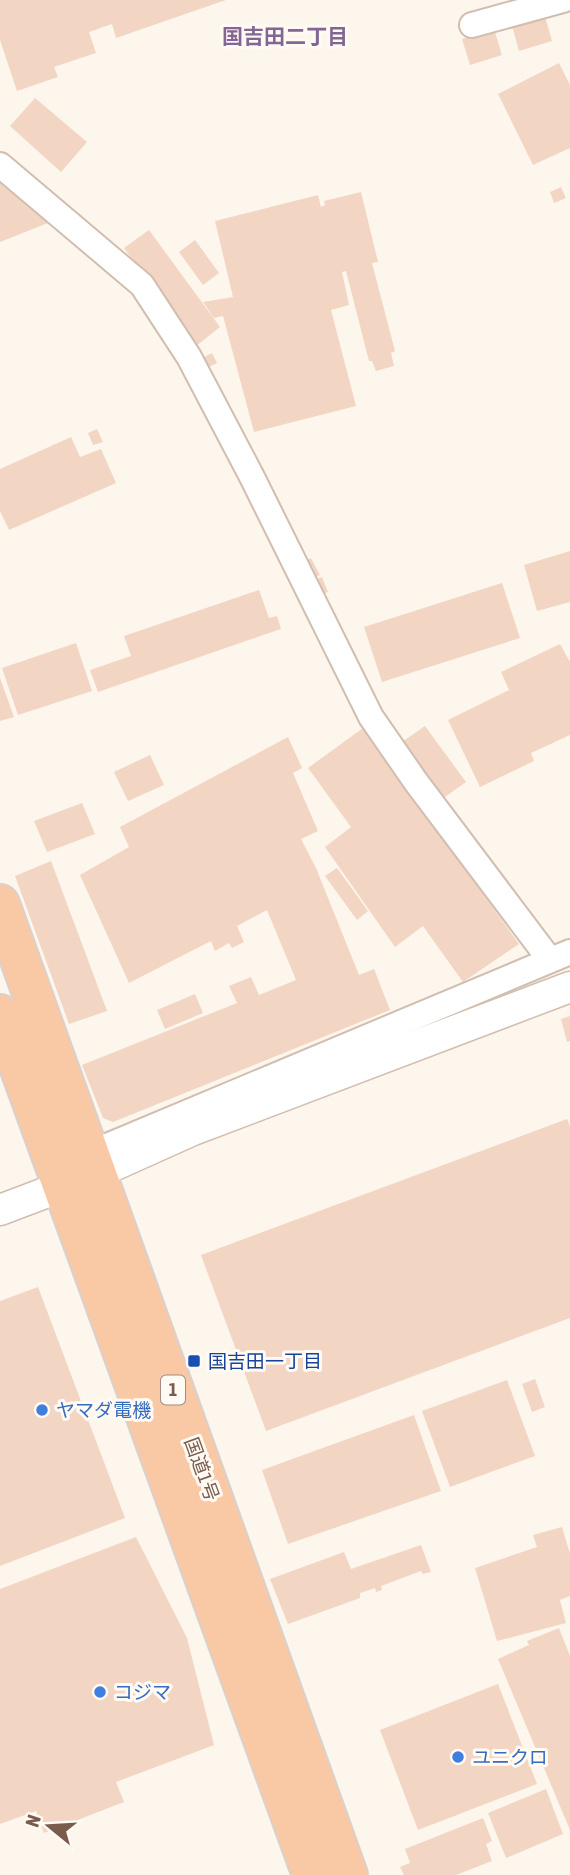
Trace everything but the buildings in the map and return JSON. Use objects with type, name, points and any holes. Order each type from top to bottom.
[{"type":"highway","name":"国道1号","points":[[0,904],[82,1172],[312,1875]]},
{"type":"highway","name":"国道1号","points":[[0,1014],[82,1172],[348,1875]]},
{"type":"street","points":[[472,25],[563,0]]},
{"type":"street","points":[[0,165],[142,285],[189,357],[371,717],[416,782],[560,956],[0,1210]]},
{"type":"street","points":[[82,1172],[570,987]]},
{"type":"place","name":"国吉田一丁目","points":[[194,1361]]},
{"type":"place","name":"ヤマダ電機","points":[[42,1410]]},
{"type":"place","name":"コジマ","points":[[100,1692]]},
{"type":"place","name":"ユニクロ","points":[[458,1757]]},
{"type":"district","name":"国吉田二丁目","points":[[285,37]]}]
